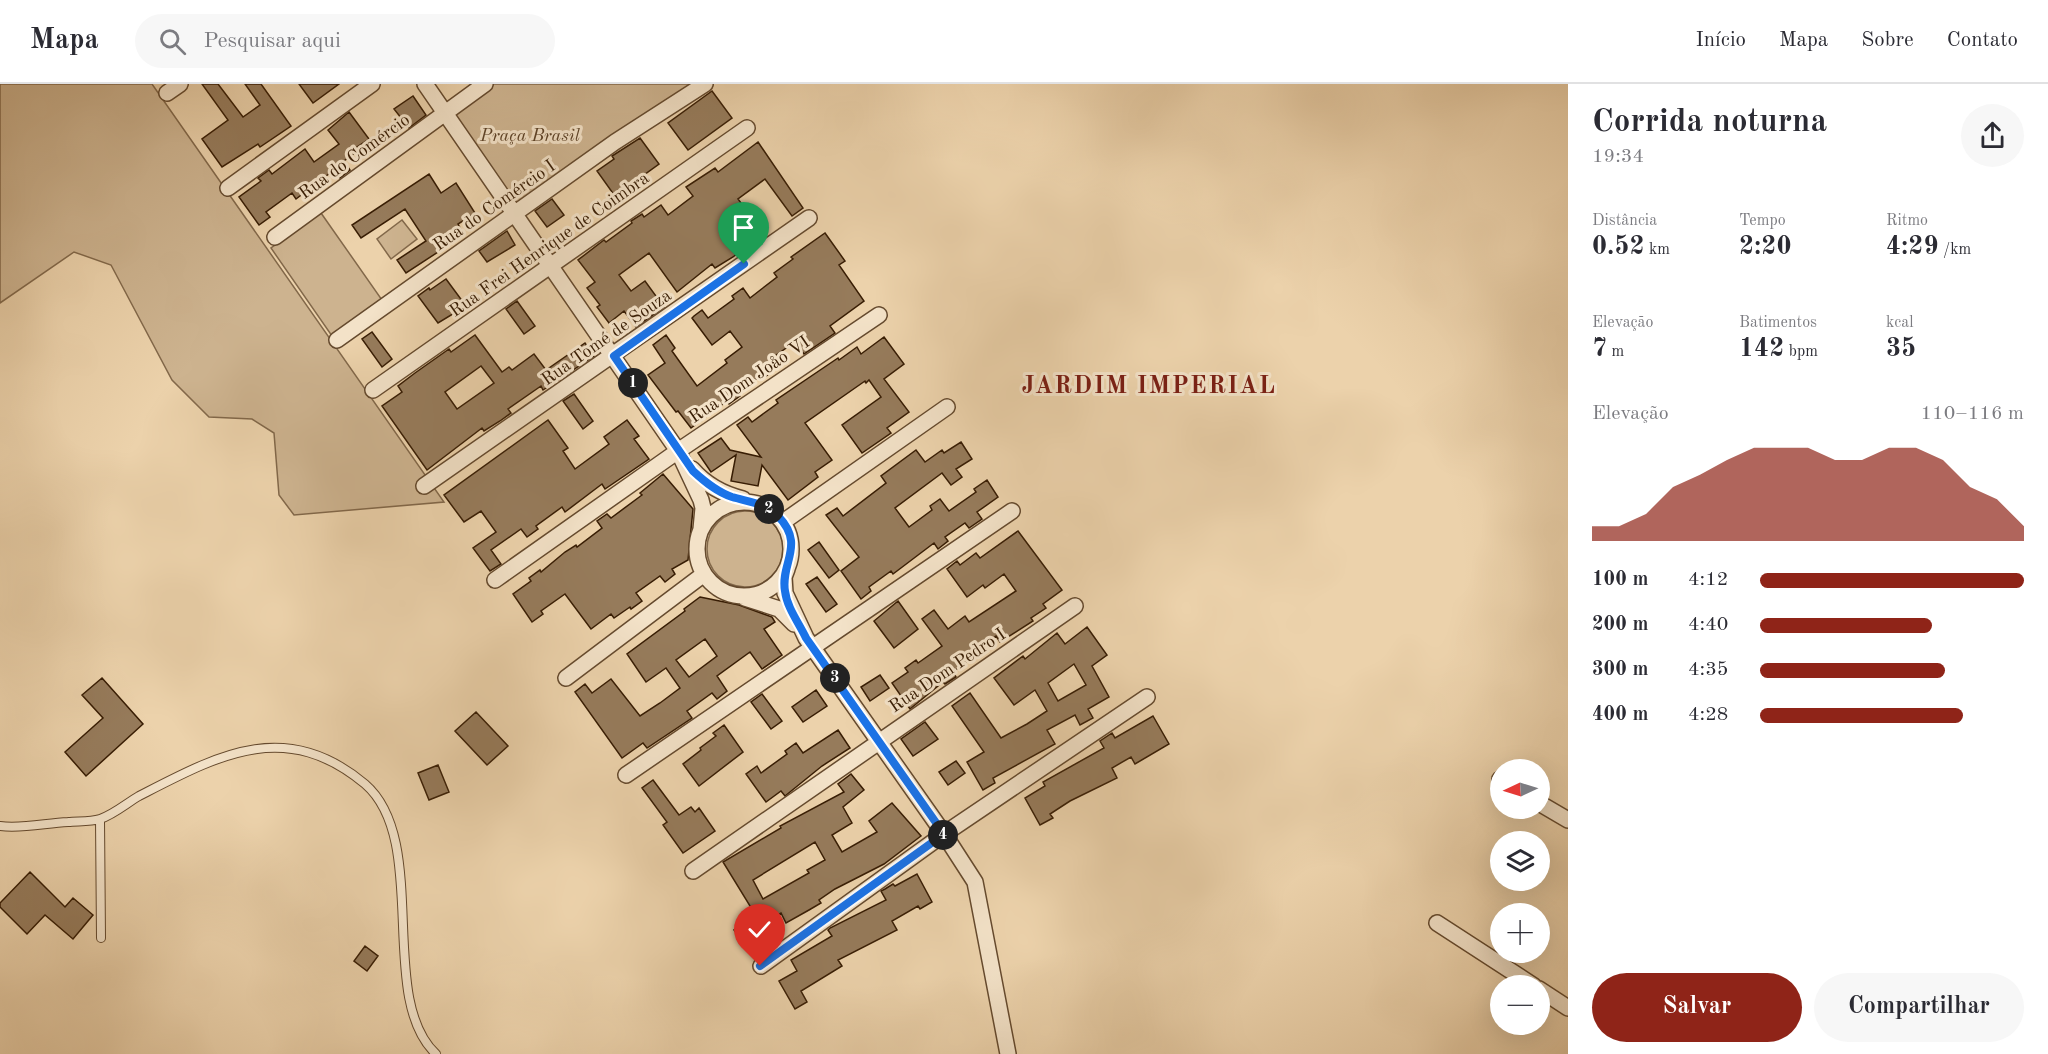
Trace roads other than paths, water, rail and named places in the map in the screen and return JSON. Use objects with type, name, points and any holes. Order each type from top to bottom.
[{"type":"street","points":[[228,188],[372,84]]},
{"type":"street","points":[[425,84],[553,266],[681,455],[709,486],[771,510],[783,522],[791,543],[784,576],[785,593],[810,642],[944,834],[978,889],[1008,1054]]},
{"type":"street","name":"Rua do Comércio","points":[[275,237],[485,84]]},
{"type":"street","name":"Rua do Comércio I","points":[[337,340],[615,142],[705,84]]},
{"type":"street","name":"Rua Frei Henrique de Coimbra","points":[[373,390],[747,128]]},
{"type":"street","name":"Rua Tomé de Souza","points":[[424,486],[614,356],[809,218]]},
{"type":"street","name":"Rua Dom Joåo VI","points":[[495,580],[681,455],[879,315]]},
{"type":"street","points":[[783,522],[947,407]]},
{"type":"street","points":[[681,455],[703,508],[697,552],[704,574],[720,590],[778,609],[810,642]]},
{"type":"street","points":[[701,529],[706,520],[721,507],[742,501],[754,502]]},
{"type":"street","points":[[626,775],[810,642],[1012,512]]},
{"type":"street","points":[[735,596],[750,596],[764,592],[777,584],[787,569]]},
{"type":"street","points":[[566,678],[704,574]]},
{"type":"street","name":"Rua Dom Pedro I","points":[[693,871],[1075,606]]},
{"type":"street","points":[[760,966],[944,834],[1146,697]]},
{"type":"street","points":[[1550,809],[1568,820]]},
{"type":"street","points":[[1437,923],[1517,975]]},
{"type":"street","points":[[1550,996],[1568,1008]]},
{"type":"lane","points":[[0,826],[100,819],[207,761],[244,750],[275,747],[313,754],[336,763],[372,790],[393,830],[410,993],[416,1021],[426,1042],[436,1054]]},
{"type":"lane","points":[[100,819],[101,938]]},
{"type":"district","name":"JARDIM IMPERIAL","points":[[1149,385]]},
{"type":"park label","name":"Praça Brasil","points":[[530,135]]}]
